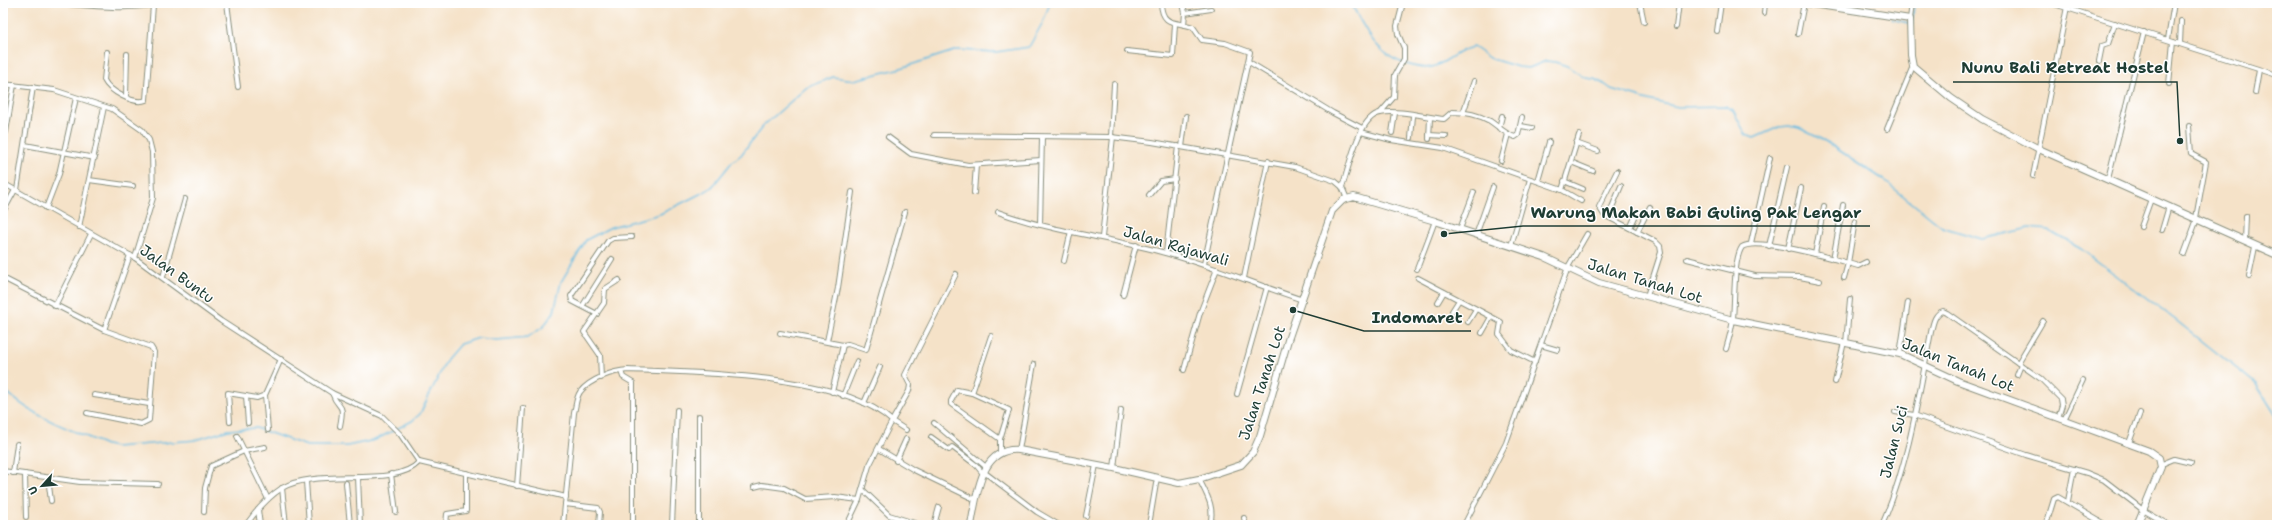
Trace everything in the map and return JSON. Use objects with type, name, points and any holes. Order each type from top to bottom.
[{"type":"main road","points":[[1805,3],[1910,22],[1911,55],[1913,66],[1951,98],[1976,115],[2255,247],[2277,255]]},
{"type":"main road","name":"Jalan Tanah Lot","points":[[1000,452],[1019,450],[1114,468],[1179,483],[1199,479],[1235,468],[1254,452],[1332,211],[1340,203],[1347,199],[1358,198],[1511,246],[1568,267],[1589,280],[1733,320],[1900,354],[1925,364],[1958,381],[2156,454],[2162,464]]},
{"type":"main road","points":[[970,525],[985,471],[992,458],[1000,452]]},
{"type":"main road","points":[[2137,525],[2162,464]]},
{"type":"street","points":[[50,3],[112,5],[153,5],[159,3]]},
{"type":"street","points":[[227,3],[238,87]]},
{"type":"street","points":[[1161,3],[1164,17],[1175,24],[1184,24],[1196,29],[1202,40],[1225,43],[1250,52],[1204,264]]},
{"type":"street","points":[[1183,3],[1185,14],[1184,24]]},
{"type":"street","points":[[1342,187],[1361,130],[1371,117],[1380,113],[1391,102],[1395,75],[1404,59],[1404,48],[1398,34],[1398,26],[1403,3]]},
{"type":"street","points":[[1640,3],[1644,22]]},
{"type":"street","points":[[1676,27],[1678,3]]},
{"type":"street","points":[[1717,31],[1721,3]]},
{"type":"street","points":[[1764,13],[1765,3]]},
{"type":"street","points":[[1798,34],[1805,3]]},
{"type":"street","points":[[1910,22],[1912,3]]},
{"type":"street","points":[[2051,3],[2168,39],[2173,42],[2277,75]]},
{"type":"street","points":[[2168,39],[2174,3]]},
{"type":"street","points":[[107,52],[105,82],[126,97],[143,101],[146,98],[153,5]]},
{"type":"street","points":[[2033,176],[2067,7]]},
{"type":"street","points":[[1185,14],[1211,9]]},
{"type":"street","points":[[2180,44],[2181,21]]},
{"type":"street","points":[[2099,61],[2102,46],[2108,44],[2115,23]]},
{"type":"street","points":[[1127,51],[1173,56],[1175,24]]},
{"type":"street","points":[[2108,178],[2144,32]]},
{"type":"street","points":[[2169,84],[2173,42]]},
{"type":"street","points":[[126,97],[128,54]]},
{"type":"street","points":[[1249,62],[1361,130],[1390,140],[1443,148],[1562,190],[1581,200]]},
{"type":"street","points":[[1887,129],[1913,66]]},
{"type":"street","points":[[2255,93],[2259,70]]},
{"type":"street","points":[[1463,113],[1474,81]]},
{"type":"street","points":[[3,84],[54,90],[117,111],[142,130],[149,140],[152,152],[153,198],[135,258]]},
{"type":"street","points":[[1102,237],[1112,137],[1114,84]]},
{"type":"street","points":[[6,132],[14,85]]},
{"type":"street","points":[[3,212],[16,190],[25,145],[33,87]]},
{"type":"street","points":[[46,208],[59,174],[76,98]]},
{"type":"street","points":[[79,227],[95,158],[104,107]]},
{"type":"street","points":[[1380,113],[1395,113],[1444,120],[1452,112],[1463,113],[1486,119],[1508,134],[1517,136],[1521,126],[1522,117]]},
{"type":"street","points":[[1392,133],[1395,113]]},
{"type":"street","points":[[1166,253],[1175,179],[1186,116]]},
{"type":"street","points":[[1411,138],[1412,116]]},
{"type":"street","points":[[1499,128],[1502,116]]},
{"type":"street","points":[[1430,118],[1429,137],[1446,136]]},
{"type":"street","points":[[1521,126],[1532,128]]},
{"type":"street","points":[[2184,254],[2196,218],[2206,162],[2191,154],[2189,126]]},
{"type":"street","points":[[1501,161],[1508,134]]},
{"type":"street","points":[[934,135],[1112,137],[1229,154],[1268,161],[1316,173],[1336,181],[1342,187],[1347,199]]},
{"type":"street","points":[[1562,190],[1579,135]]},
{"type":"street","points":[[888,137],[911,154],[976,165],[1041,160]]},
{"type":"street","points":[[1040,225],[1042,137]]},
{"type":"street","points":[[1538,181],[1550,142]]},
{"type":"street","points":[[1576,143],[1598,151]]},
{"type":"street","points":[[25,145],[63,154],[95,158]]},
{"type":"street","points":[[1751,243],[1770,158]]},
{"type":"street","points":[[1244,278],[1268,161]]},
{"type":"street","points":[[1571,162],[1593,171]]},
{"type":"street","points":[[974,193],[976,165]]},
{"type":"street","points":[[1769,246],[1787,168]]},
{"type":"street","points":[[1617,171],[1599,207],[1604,215],[1655,241],[1661,248],[1647,296]]},
{"type":"street","points":[[1149,195],[1160,180],[1175,179]]},
{"type":"street","points":[[1511,246],[1530,179]]},
{"type":"street","points":[[89,180],[133,186]]},
{"type":"street","points":[[1564,181],[1583,189]]},
{"type":"street","name":"Jalan Buntu","points":[[3,183],[135,258],[163,277],[221,321],[333,393]]},
{"type":"street","points":[[1608,217],[1621,186]]},
{"type":"street","points":[[1476,234],[1493,187]]},
{"type":"street","points":[[1788,249],[1801,188]]},
{"type":"street","points":[[827,341],[838,288],[852,192]]},
{"type":"street","points":[[1460,229],[1474,192]]},
{"type":"street","points":[[163,277],[185,199]]},
{"type":"street","points":[[2141,227],[2152,199]]},
{"type":"street","points":[[1833,259],[1843,205]]},
{"type":"street","points":[[1815,254],[1824,206]]},
{"type":"street","points":[[2162,230],[2169,206]]},
{"type":"street","points":[[1637,232],[1650,207]]},
{"type":"street","points":[[780,333],[843,345],[848,344],[863,350],[867,348],[905,212]]},
{"type":"street","name":"Jalan Rajawali","points":[[998,212],[1040,225],[1071,230],[1166,253],[1204,264],[1303,300]]},
{"type":"street","points":[[1630,228],[1636,214]]},
{"type":"street","points":[[2245,242],[2246,216]]},
{"type":"street","points":[[1417,269],[1435,221]]},
{"type":"street","points":[[1844,278],[1856,222]]},
{"type":"street","points":[[1064,260],[1071,230]]},
{"type":"street","points":[[55,306],[91,234]]},
{"type":"street","points":[[1464,525],[1506,443],[1568,267],[1587,234]]},
{"type":"street","points":[[597,314],[572,300],[571,296],[603,247],[613,238],[632,237]]},
{"type":"street","points":[[1726,349],[1733,320],[1737,272],[1736,262],[1740,248],[1751,243],[1815,254],[1858,266],[1866,262]]},
{"type":"street","points":[[1123,295],[1136,245]]},
{"type":"street","points":[[2249,276],[2255,247]]},
{"type":"street","points":[[104,330],[130,255]]},
{"type":"street","points":[[1687,258],[1755,276],[1800,277],[1820,281]]},
{"type":"street","points":[[583,305],[612,259]]},
{"type":"street","points":[[1184,370],[1200,313],[1217,269]]},
{"type":"street","points":[[847,525],[859,500],[871,462],[909,391],[906,373],[956,274]]},
{"type":"street","points":[[3,278],[104,330],[151,347],[154,352],[148,420],[141,424],[87,413]]},
{"type":"street","points":[[1418,278],[1501,323],[1498,332],[1509,349],[1535,362]]},
{"type":"street","points":[[601,378],[600,356],[584,332],[604,303],[605,289],[619,280]]},
{"type":"street","points":[[1237,394],[1267,287]]},
{"type":"street","points":[[1438,302],[1444,292]]},
{"type":"street","points":[[1835,382],[1845,343],[1850,299]]},
{"type":"street","points":[[1452,311],[1459,300]]},
{"type":"street","points":[[1900,354],[1908,302]]},
{"type":"street","points":[[1468,322],[1476,309]]},
{"type":"street","name":"Jalan Suci","points":[[1882,525],[1894,493],[1914,415],[1934,319],[1943,311],[2020,364]]},
{"type":"street","points":[[1482,333],[1491,317]]},
{"type":"street","points":[[2017,375],[2020,364],[2042,321]]},
{"type":"street","points":[[972,393],[992,336]]},
{"type":"street","points":[[832,392],[843,345]]},
{"type":"street","points":[[1540,345],[1558,350]]},
{"type":"street","points":[[268,430],[266,395],[281,359]]},
{"type":"street","points":[[843,396],[857,361]]},
{"type":"street","points":[[1019,450],[1034,364]]},
{"type":"street","points":[[2020,364],[2041,379],[2061,399],[2061,419]]},
{"type":"street","points":[[864,403],[880,367]]},
{"type":"street","points":[[563,525],[576,402],[586,386],[621,370],[753,377],[812,386],[864,403],[882,412],[906,430]]},
{"type":"street","points":[[621,370],[623,377],[633,383],[633,525]]},
{"type":"street","points":[[2061,419],[2082,380]]},
{"type":"street","points":[[1000,439],[951,403],[958,389],[972,393],[1009,410],[1000,439],[1000,452]]},
{"type":"street","points":[[230,422],[228,393],[257,398],[266,395]]},
{"type":"street","points":[[333,393],[382,416],[400,434],[419,462],[566,497]]},
{"type":"street","points":[[333,393],[335,400],[342,405],[343,411],[340,426]]},
{"type":"street","points":[[94,395],[149,404]]},
{"type":"street","points":[[246,396],[248,423]]},
{"type":"street","points":[[517,486],[523,408]]},
{"type":"street","points":[[672,525],[677,410]]},
{"type":"street","points":[[1114,468],[1121,410]]},
{"type":"street","points":[[1895,412],[1914,415],[2026,455],[2104,480],[2143,510],[2169,525]]},
{"type":"street","points":[[2129,443],[2140,413]]},
{"type":"street","points":[[699,416],[699,525]]},
{"type":"street","points":[[934,423],[985,471]]},
{"type":"street","points":[[237,436],[268,499]]},
{"type":"street","points":[[931,437],[949,450],[952,447],[1037,512],[1059,525]]},
{"type":"street","points":[[896,461],[906,439]]},
{"type":"street","points":[[13,473],[17,444]]},
{"type":"street","points":[[204,512],[205,488],[211,466],[244,451],[265,447]]},
{"type":"street","points":[[879,449],[896,461],[957,493],[976,500]]},
{"type":"street","points":[[2162,464],[2174,459],[2191,463]]},
{"type":"street","points":[[246,525],[268,499],[282,488],[322,478],[391,474],[404,471],[419,462]]},
{"type":"street","points":[[1086,516],[1096,465]]},
{"type":"street","points":[[2068,501],[2074,470]]},
{"type":"street","points":[[3,471],[80,482],[158,484]]},
{"type":"street","points":[[446,525],[447,514],[466,510],[466,473]]},
{"type":"street","points":[[24,474],[26,517]]},
{"type":"street","points":[[391,474],[396,512]]},
{"type":"street","points":[[358,477],[360,525]]},
{"type":"street","points":[[48,478],[51,501]]},
{"type":"street","points":[[1149,525],[1157,478]]},
{"type":"street","points":[[1199,479],[1212,505],[1213,515],[1210,525]]},
{"type":"street","points":[[306,481],[309,525]]},
{"type":"street","points":[[346,483],[350,525]]},
{"type":"street","points":[[754,487],[762,485],[780,487],[802,498],[811,500],[835,497],[859,500]]},
{"type":"street","points":[[282,488],[286,525]]},
{"type":"street","points":[[862,489],[889,515],[921,525]]},
{"type":"street","points":[[2046,525],[2054,499],[2058,497],[2068,501],[2106,525]]},
{"type":"street","points":[[566,504],[598,508],[600,512],[599,525]]},
{"type":"street","points":[[934,525],[939,508]]},
{"type":"street","points":[[258,510],[260,525]]},
{"type":"street","points":[[1244,518],[1246,525]]},
{"type":"waterway","points":[[3,388],[38,415],[65,428],[106,445],[115,447],[196,440],[228,430],[256,428],[307,446],[347,446],[375,440],[412,421],[420,414],[447,359],[460,344],[479,338],[497,340],[528,337],[543,327],[554,312],[561,282],[586,240],[611,227],[660,214],[712,187],[732,162],[741,155],[763,126],[806,88],[833,77],[854,80],[901,68],[957,50],[996,52],[1029,47],[1043,22],[1050,3]]},
{"type":"waterway","points":[[1351,3],[1367,33],[1374,42],[1389,56],[1413,66],[1421,68],[1432,67],[1462,51],[1473,47],[1489,58],[1518,67],[1529,68],[1546,61],[1555,62],[1567,66],[1585,78],[1594,79],[1603,83],[1611,89],[1648,100],[1678,107],[1725,106],[1733,110],[1746,135],[1754,138],[1779,127],[1789,126],[1799,128],[1825,141],[1881,178],[1942,227],[1982,239],[2029,228],[2048,230],[2081,249],[2168,314],[2256,384],[2277,417]]},
{"type":"waterway","points":[[1912,24],[1914,5]]},
{"type":"waterway","points":[[1891,19],[1909,23]]},
{"type":"place","name":"Nunu Bali Retreat Hostel","points":[[2180,141]]},
{"type":"place","name":"Warung Makan Babi Guling Pak Lengar","points":[[1444,234]]},
{"type":"place","name":"Indomaret","points":[[1293,310]]}]
